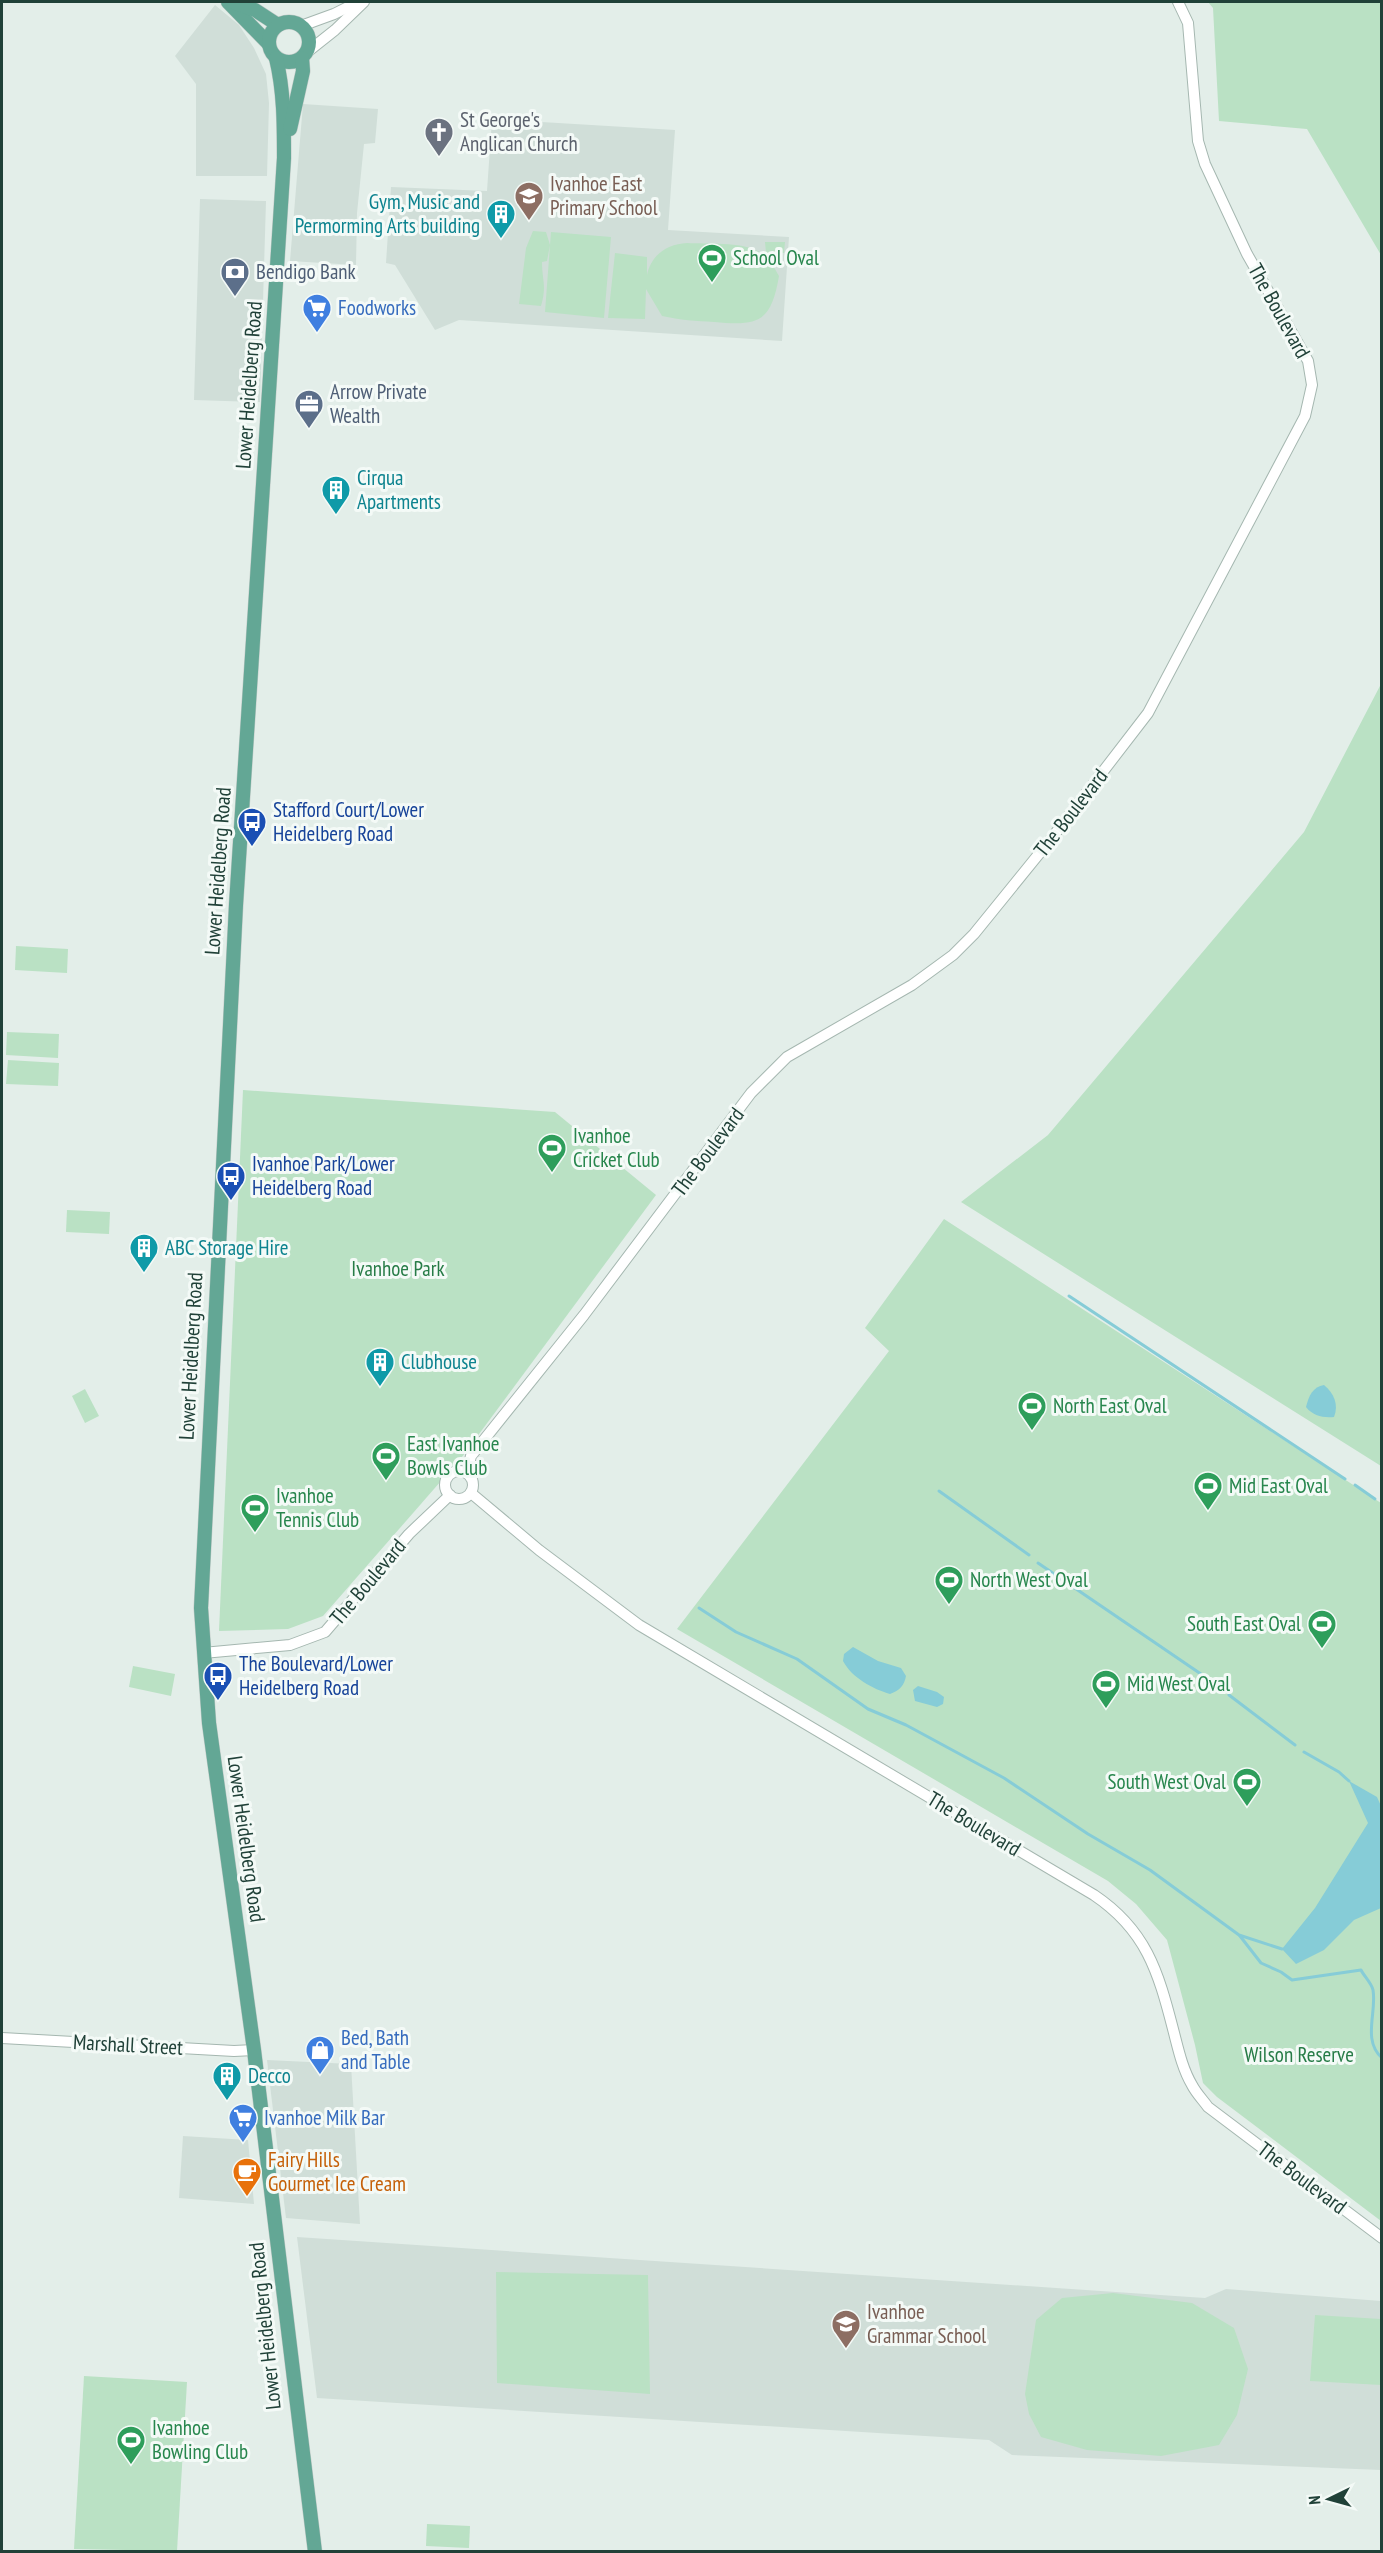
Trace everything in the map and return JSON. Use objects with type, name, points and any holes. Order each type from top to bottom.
[{"type":"main road","points":[[231,2],[255,10],[278,25]]},
{"type":"main road","points":[[231,2],[268,43],[276,58],[289,63],[304,55],[309,44],[307,34],[301,26],[289,22],[278,25],[271,32],[268,43]]},
{"type":"main road","name":"Lower Heidelberg Road","points":[[284,158],[303,71],[304,55]]},
{"type":"main road","name":"Lower Heidelberg Road","points":[[276,58],[284,108],[284,158],[229,1032],[201,1583],[203,1653],[209,1723],[254,2050],[315,2552]]},
{"type":"street","points":[[301,26],[358,2]]},
{"type":"street","points":[[304,55],[364,2]]},
{"type":"street","name":"The Boulevard","points":[[466,1472],[474,1452],[584,1316],[751,1093],[774,1068],[787,1057],[912,985],[953,955],[974,934],[1051,840],[1148,713],[1305,416],[1312,385],[1308,361],[1247,254],[1205,164],[1198,141],[1188,23],[1178,2]]},
{"type":"street","points":[[458,1470],[466,1472],[473,1484],[471,1493],[463,1498],[450,1495],[445,1487],[446,1478],[458,1470]]},
{"type":"street","name":"The Boulevard","points":[[471,1493],[539,1550],[639,1625],[1094,1895],[1122,1916],[1149,1953],[1160,1977],[1183,2065],[1192,2086],[1208,2107],[1382,2238]]},
{"type":"street","name":"The Boulevard","points":[[203,1653],[290,1645],[325,1632],[336,1623],[409,1534],[450,1495]]},
{"type":"street","name":"Marshall Street","points":[[2,2038],[234,2051],[254,2050]]},
{"type":"shaded area","points":[[215,5],[239,25],[254,48],[266,74],[269,103],[267,176],[196,176],[196,84],[175,56]]},
{"type":"shaded area","points":[[303,104],[378,109],[375,143],[364,144],[357,213],[356,265],[290,261]]},
{"type":"shaded area","name":"Ivanhoe East Primary School","points":[[492,119],[675,130],[668,230],[789,237],[782,341],[459,320],[435,330],[395,265],[386,263],[391,187],[487,191]]},
{"type":"shaded area","points":[[200,199],[266,201],[260,402],[194,400]]},
{"type":"shaded area","points":[[267,2060],[351,2064],[360,2224],[286,2218]]},
{"type":"shaded area","points":[[183,2136],[248,2140],[254,2204],[179,2198]]},
{"type":"shaded area","name":"Ivanhoe Grammar School","points":[[297,2237],[1205,2298],[1226,2289],[1381,2301],[1381,2470],[1012,2455],[989,2440],[317,2398]]},
{"type":"green space","points":[[1208,2],[1381,2],[1381,255],[1307,129],[1219,121],[1213,8]]},
{"type":"green space","points":[[533,231],[546,232],[550,245],[547,261],[542,262],[544,288],[541,306],[519,304],[526,248]]},
{"type":"green space","points":[[551,232],[611,237],[604,318],[545,312]]},
{"type":"green space","points":[[765,242],[785,242],[784,253],[766,253]]},
{"type":"green space","name":"School Oval","points":[[687,243],[742,246],[765,256],[779,276],[772,304],[767,312],[752,322],[742,323],[694,321],[662,316],[646,289],[645,319],[608,318],[615,253],[647,257],[647,275],[652,262],[661,252],[667,248]]},
{"type":"green space","points":[[1381,684],[1381,1466],[961,1202],[1048,1135],[1304,832]]},
{"type":"green space","points":[[16,946],[68,949],[67,973],[15,970]]},
{"type":"green space","points":[[7,1032],[59,1034],[58,1058],[6,1055]]},
{"type":"green space","points":[[8,1060],[59,1063],[58,1086],[6,1084]]},
{"type":"green space","name":"Ivanhoe Park","points":[[243,1090],[555,1112],[656,1195],[462,1457],[323,1616],[288,1629],[219,1631]]},
{"type":"green space","points":[[67,1210],[110,1212],[109,1234],[66,1232]]},
{"type":"green space","name":"Wilson Reserve","points":[[944,1219],[1381,1503],[1381,2221],[1217,2097],[1203,2083],[1167,1940],[1136,1904],[1108,1881],[677,1629],[889,1351],[865,1328]]},
{"type":"green space","points":[[85,1389],[99,1416],[85,1423],[72,1396]]},
{"type":"green space","points":[[133,1666],[175,1674],[171,1696],[129,1687]]},
{"type":"green space","points":[[496,2272],[648,2275],[650,2394],[497,2383]]},
{"type":"green space","points":[[1113,2293],[1192,2303],[1234,2328],[1248,2369],[1237,2415],[1219,2445],[1161,2456],[1087,2450],[1041,2437],[1029,2414],[1025,2394],[1036,2320],[1062,2298]]},
{"type":"green space","points":[[1315,2315],[1381,2319],[1381,2385],[1310,2381]]},
{"type":"green space","name":"Ivanhoe Bowling Club","points":[[84,2376],[187,2382],[177,2551],[74,2549]]},
{"type":"green space","points":[[427,2524],[470,2526],[469,2548],[426,2546]]},
{"type":"water","points":[[1324,1385],[1335,1400],[1334,1417],[1319,1416],[1306,1407],[1312,1392]]},
{"type":"water","points":[[853,1647],[878,1661],[901,1668],[906,1676],[901,1687],[890,1694],[857,1678],[843,1661],[844,1654]]},
{"type":"water","points":[[918,1686],[937,1692],[944,1697],[943,1704],[937,1707],[915,1701],[913,1690]]},
{"type":"water","points":[[1349,1781],[1377,1797],[1381,1806],[1381,1908],[1354,1920],[1324,1950],[1296,1964],[1282,1949],[1315,1908],[1368,1823]]},
{"type":"waterway","points":[[1069,1296],[1345,1479]]},
{"type":"waterway","points":[[1355,1485],[1375,1499]]},
{"type":"waterway","points":[[939,1491],[1029,1555]]},
{"type":"waterway","points":[[1038,1563],[1220,1687]]},
{"type":"waterway","points":[[699,1608],[736,1632],[797,1659],[868,1709],[906,1725],[1004,1778],[1088,1834],[1150,1870],[1239,1935],[1282,1949]]},
{"type":"waterway","points":[[1229,1695],[1295,1745]]},
{"type":"waterway","points":[[1304,1752],[1339,1772],[1349,1781]]},
{"type":"waterway","points":[[1240,1936],[1261,1963],[1292,1980],[1361,1970],[1373,1990],[1371,2035],[1376,2051],[1382,2058]]},
{"type":"place","name":"St George's Anglican Church","points":[[439,158]]},
{"type":"place","name":"Ivanhoe East Primary School","points":[[529,222]]},
{"type":"place","name":"Gym, Music and Permorming Arts building","points":[[501,240]]},
{"type":"place","name":"School Oval","points":[[712,284]]},
{"type":"place","name":"Bendigo Bank","points":[[235,298]]},
{"type":"place","name":"Foodworks","points":[[317,334]]},
{"type":"place","name":"Arrow Private Wealth","points":[[309,430]]},
{"type":"place","name":"Cirqua Apartments","points":[[336,516]]},
{"type":"place","name":"Stafford Court/Lower Heidelberg Road","points":[[252,848]]},
{"type":"place","name":"Ivanhoe Cricket Club","points":[[552,1174]]},
{"type":"place","name":"Ivanhoe Park/Lower Heidelberg Road","points":[[231,1202]]},
{"type":"place","name":"ABC Storage Hire","points":[[144,1274]]},
{"type":"place","name":"Clubhouse","points":[[380,1388]]},
{"type":"place","name":"North East Oval","points":[[1032,1432]]},
{"type":"place","name":"East Ivanhoe Bowls Club","points":[[386,1482]]},
{"type":"place","name":"Mid East Oval","points":[[1208,1512]]},
{"type":"place","name":"Ivanhoe Tennis Club","points":[[255,1534]]},
{"type":"place","name":"North West Oval","points":[[949,1606]]},
{"type":"place","name":"South East Oval","points":[[1322,1650]]},
{"type":"place","name":"The Boulevard/Lower Heidelberg Road","points":[[218,1702]]},
{"type":"place","name":"Mid West Oval","points":[[1106,1710]]},
{"type":"place","name":"South West Oval","points":[[1247,1808]]},
{"type":"place","name":"Bed, Bath and Table","points":[[320,2076]]},
{"type":"place","name":"Decco","points":[[227,2102]]},
{"type":"place","name":"Ivanhoe Milk Bar","points":[[243,2144]]},
{"type":"place","name":"Fairy Hills Gourmet Ice Cream","points":[[247,2198]]},
{"type":"place","name":"Ivanhoe Grammar School","points":[[846,2350]]},
{"type":"place","name":"Ivanhoe Bowling Club","points":[[131,2466]]}]
